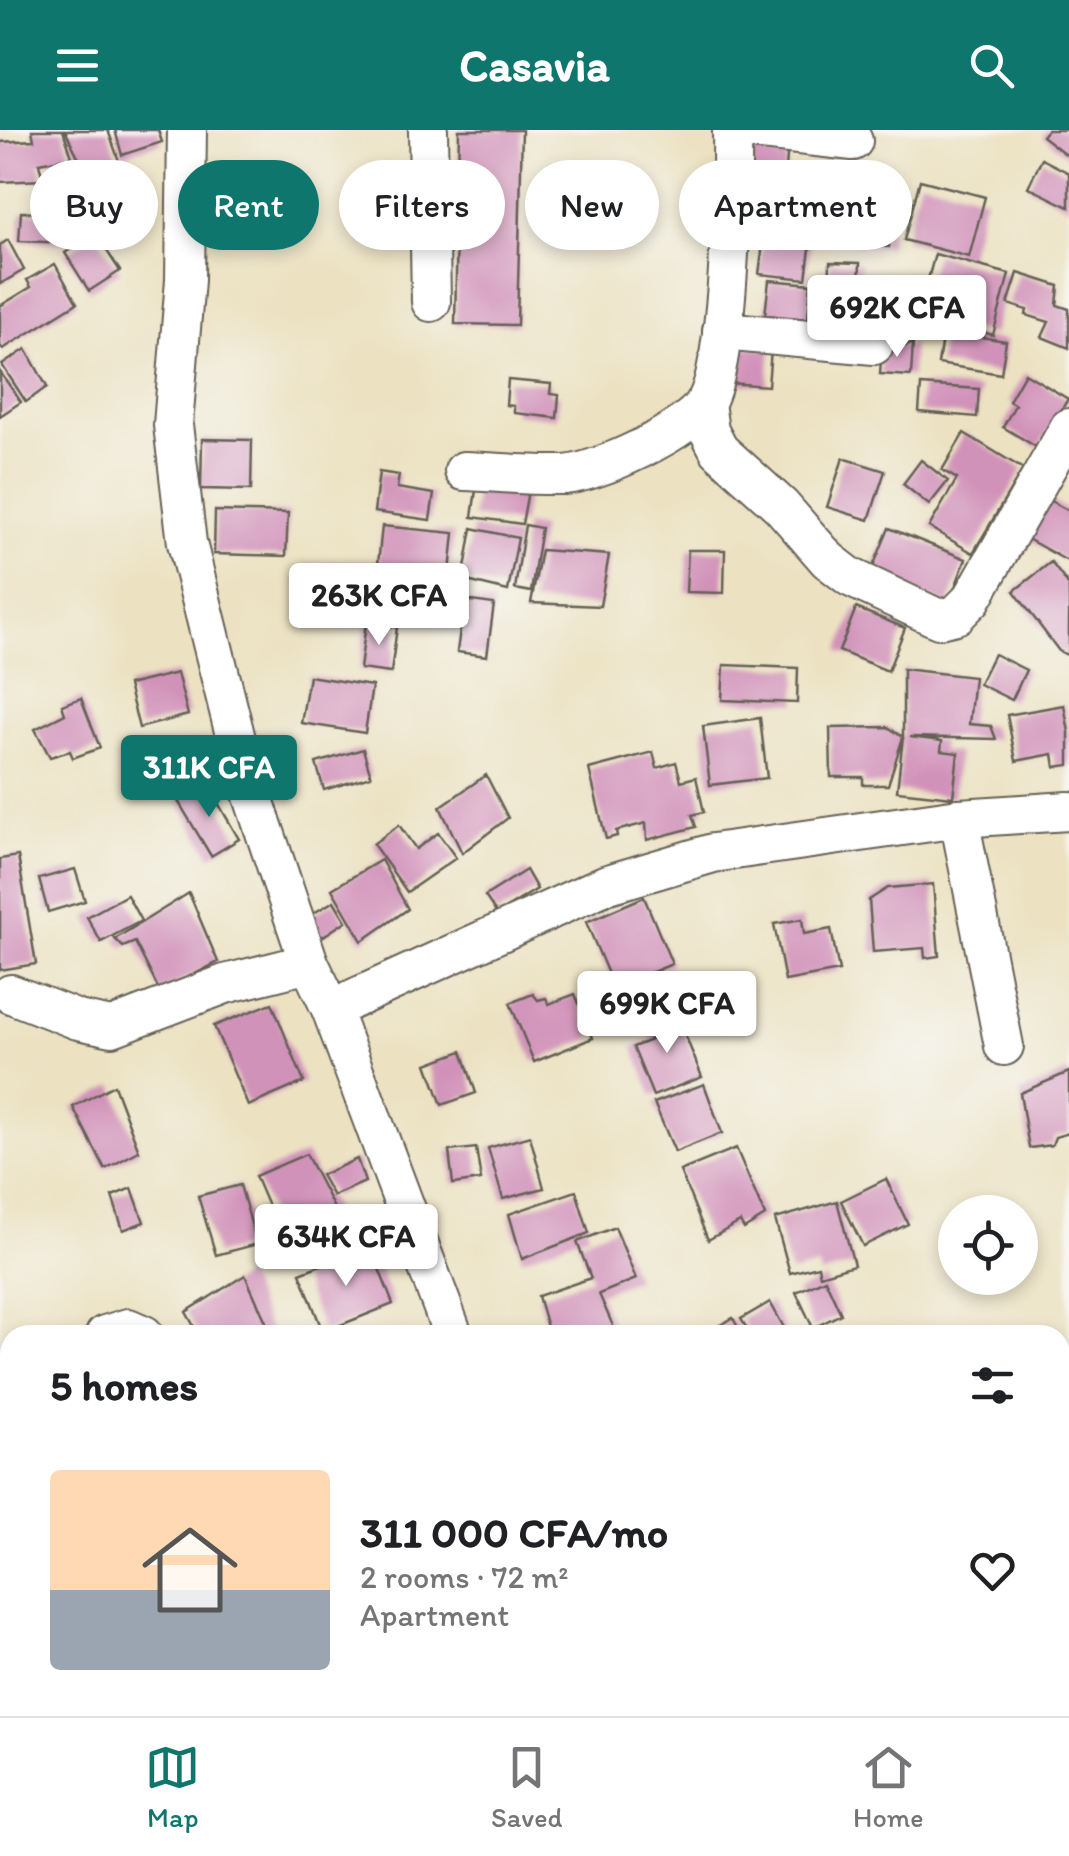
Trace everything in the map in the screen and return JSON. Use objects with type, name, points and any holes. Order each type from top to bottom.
[{"type":"street","points":[[187,130],[185,280],[172,425],[187,543],[243,767],[309,963],[449,1325]]},
{"type":"street","points":[[428,130],[431,302]]},
{"type":"street","points":[[732,130],[722,331],[716,372],[705,404],[709,431],[719,450],[781,506],[828,560],[850,577],[939,619],[956,614],[972,599],[1069,428]]},
{"type":"street","points":[[751,130],[853,141]]},
{"type":"street","points":[[722,331],[874,345]]},
{"type":"street","points":[[464,471],[568,475],[653,445],[705,404]]},
{"type":"street","points":[[330,1009],[605,885],[713,853],[959,818],[1069,811]]},
{"type":"street","points":[[959,818],[1004,1046]]},
{"type":"street","points":[[11,994],[78,1020],[112,1027],[225,984],[309,963]]},
{"type":"building","points":[[32,130],[63,130],[72,157],[30,160],[30,181],[0,182],[0,142],[34,140]]},
{"type":"building","points":[[65,130],[108,130],[119,160],[80,160]]},
{"type":"building","points":[[115,130],[158,130],[162,142],[122,155]]},
{"type":"building","points":[[459,130],[522,130],[517,325],[455,324],[457,250],[505,250],[505,160],[458,160]]},
{"type":"building","points":[[1047,130],[1069,130],[1069,157],[1042,136]]},
{"type":"building","points":[[750,139],[788,141],[787,160],[749,160]]},
{"type":"building","points":[[1042,159],[1069,173],[1069,207],[1028,187]]},
{"type":"building","points":[[920,180],[985,197],[969,257],[912,242],[912,210]]},
{"type":"building","points":[[21,212],[30,212],[30,241],[19,241]]},
{"type":"building","points":[[8,240],[24,270],[0,284],[0,245]]},
{"type":"building","points":[[106,250],[120,271],[89,291],[65,253]]},
{"type":"building","points":[[762,250],[810,250],[806,279],[759,274]]},
{"type":"building","points":[[935,254],[1009,274],[993,335],[939,320],[934,339],[913,333]]},
{"type":"building","points":[[830,262],[860,263],[858,318],[828,317]]},
{"type":"building","points":[[55,264],[77,303],[3,349],[0,306],[31,287],[27,280]]},
{"type":"building","points":[[1018,273],[1059,286],[1057,305],[1069,309],[1069,348],[1042,337],[1049,322],[1008,304]]},
{"type":"building","points":[[769,280],[811,284],[808,319],[765,315]]},
{"type":"building","points":[[943,331],[1006,341],[1001,374],[938,364]]},
{"type":"building","points":[[913,343],[911,376],[880,374],[882,345]]},
{"type":"building","points":[[732,346],[771,349],[768,386],[729,383]]},
{"type":"building","points":[[26,349],[47,387],[26,402],[2,365]]},
{"type":"building","points":[[0,372],[21,402],[0,416]]},
{"type":"building","points":[[1025,373],[1068,399],[1038,448],[1003,427],[1015,405],[1009,401]]},
{"type":"building","points":[[508,380],[551,384],[550,394],[559,395],[557,418],[514,413],[514,406],[506,405]]},
{"type":"building","points":[[921,385],[979,389],[977,417],[919,412]]},
{"type":"building","points":[[964,433],[1023,469],[973,553],[929,527],[957,479],[942,470]]},
{"type":"building","points":[[202,439],[252,440],[251,490],[201,489]]},
{"type":"building","points":[[843,458],[885,471],[869,520],[827,507]]},
{"type":"building","points":[[921,460],[948,481],[929,505],[903,484]]},
{"type":"building","points":[[379,472],[399,475],[397,488],[434,494],[430,520],[374,512]]},
{"type":"building","points":[[477,483],[528,491],[522,524],[472,517]]},
{"type":"building","points":[[1045,498],[1069,511],[1069,562],[1024,537]]},
{"type":"building","points":[[215,511],[288,513],[286,556],[214,554]]},
{"type":"building","points":[[525,525],[541,528],[531,592],[515,589]]},
{"type":"building","points":[[382,526],[454,533],[450,572],[378,564]]},
{"type":"building","points":[[472,528],[518,538],[508,591],[463,580]]},
{"type":"building","points":[[889,528],[966,559],[948,605],[870,574]]},
{"type":"building","points":[[541,550],[609,555],[600,606],[531,603]]},
{"type":"building","points":[[688,550],[725,550],[724,593],[686,592]]},
{"type":"building","points":[[1051,562],[1069,586],[1069,656],[1059,651],[1014,591]]},
{"type":"building","points":[[464,600],[494,604],[487,656],[457,652]]},
{"type":"building","points":[[856,608],[905,628],[888,671],[839,651]]},
{"type":"building","points":[[366,623],[397,627],[391,673],[360,669]]},
{"type":"building","points":[[994,654],[1026,670],[1012,700],[979,684]]},
{"type":"building","points":[[724,665],[798,668],[797,703],[722,700]]},
{"type":"building","points":[[903,669],[974,677],[969,724],[991,726],[996,739],[910,737],[942,741],[941,751],[958,753],[953,797],[897,791],[903,737]]},
{"type":"building","points":[[177,673],[188,715],[139,728],[128,685]]},
{"type":"building","points":[[309,676],[372,686],[365,733],[301,723]]},
{"type":"building","points":[[81,698],[100,748],[73,758],[70,751],[50,757],[35,729],[65,714],[62,705]]},
{"type":"building","points":[[1064,705],[1069,765],[1055,767],[1053,754],[1016,761],[1007,715]]},
{"type":"building","points":[[760,718],[767,778],[710,785],[703,726]]},
{"type":"building","points":[[888,727],[903,737],[888,785],[863,785],[863,777],[831,777],[830,728]]},
{"type":"building","points":[[363,749],[371,776],[324,790],[316,763]]},
{"type":"building","points":[[653,752],[657,768],[676,762],[681,781],[696,777],[704,812],[692,815],[696,827],[647,840],[646,823],[616,831],[617,836],[606,839],[589,769]]},
{"type":"building","points":[[486,775],[508,818],[462,853],[440,807]]},
{"type":"building","points":[[207,784],[239,839],[211,856],[178,801]]},
{"type":"building","points":[[399,825],[416,849],[438,833],[456,858],[407,892],[373,844]]},
{"type":"building","points":[[18,856],[36,964],[0,970],[0,859]]},
{"type":"building","points":[[381,860],[408,909],[362,941],[332,889]]},
{"type":"building","points":[[75,869],[85,901],[48,912],[39,879]]},
{"type":"building","points":[[526,870],[537,889],[497,914],[485,896]]},
{"type":"building","points":[[933,884],[939,956],[925,958],[924,948],[873,952],[869,900],[888,888]]},
{"type":"building","points":[[189,893],[218,962],[160,992],[135,942],[123,947],[115,939]]},
{"type":"building","points":[[127,895],[141,921],[101,942],[87,917]]},
{"type":"building","points":[[644,897],[672,964],[614,988],[586,922]]},
{"type":"building","points":[[334,901],[346,921],[322,937],[309,916]]},
{"type":"building","points":[[802,919],[804,934],[831,929],[839,971],[785,981],[774,924]]},
{"type":"building","points":[[533,994],[538,1000],[546,998],[549,1004],[575,994],[593,1038],[534,1062],[510,1003]]},
{"type":"building","points":[[272,1003],[304,1082],[248,1106],[214,1026]]},
{"type":"building","points":[[676,1012],[702,1077],[653,1096],[633,1047],[651,1040],[645,1024]]},
{"type":"building","points":[[462,1051],[476,1093],[442,1105],[427,1064]]},
{"type":"building","points":[[1069,1072],[1069,1133],[1055,1137],[1052,1145],[1029,1148],[1020,1093]]},
{"type":"building","points":[[704,1084],[722,1133],[675,1152],[654,1103]]},
{"type":"building","points":[[114,1085],[139,1151],[105,1169],[73,1107]]},
{"type":"building","points":[[530,1136],[544,1188],[503,1199],[488,1148]]},
{"type":"building","points":[[476,1148],[481,1180],[453,1184],[449,1151]]},
{"type":"building","points":[[736,1148],[765,1216],[744,1229],[740,1222],[708,1240],[680,1171]]},
{"type":"building","points":[[306,1154],[339,1218],[285,1246],[255,1176]]},
{"type":"building","points":[[357,1159],[365,1182],[333,1196],[321,1175]]},
{"type":"building","points":[[886,1179],[908,1224],[863,1246],[841,1201]]},
{"type":"building","points":[[240,1185],[257,1244],[216,1255],[198,1196]]},
{"type":"building","points":[[132,1188],[144,1222],[123,1230],[112,1196]]},
{"type":"building","points":[[576,1191],[589,1233],[522,1259],[509,1214]]},
{"type":"building","points":[[837,1201],[854,1265],[820,1275],[818,1266],[790,1273],[775,1219]]},
{"type":"building","points":[[615,1227],[636,1279],[599,1294],[613,1325],[546,1325],[538,1296],[591,1278],[577,1242]]},
{"type":"building","points":[[370,1246],[393,1304],[340,1325],[320,1325],[300,1273]]},
{"type":"building","points":[[245,1275],[267,1325],[193,1325],[186,1312]]},
{"type":"building","points":[[825,1279],[841,1314],[812,1325],[796,1292]]},
{"type":"building","points":[[770,1302],[783,1325],[745,1325],[741,1319]]}]
